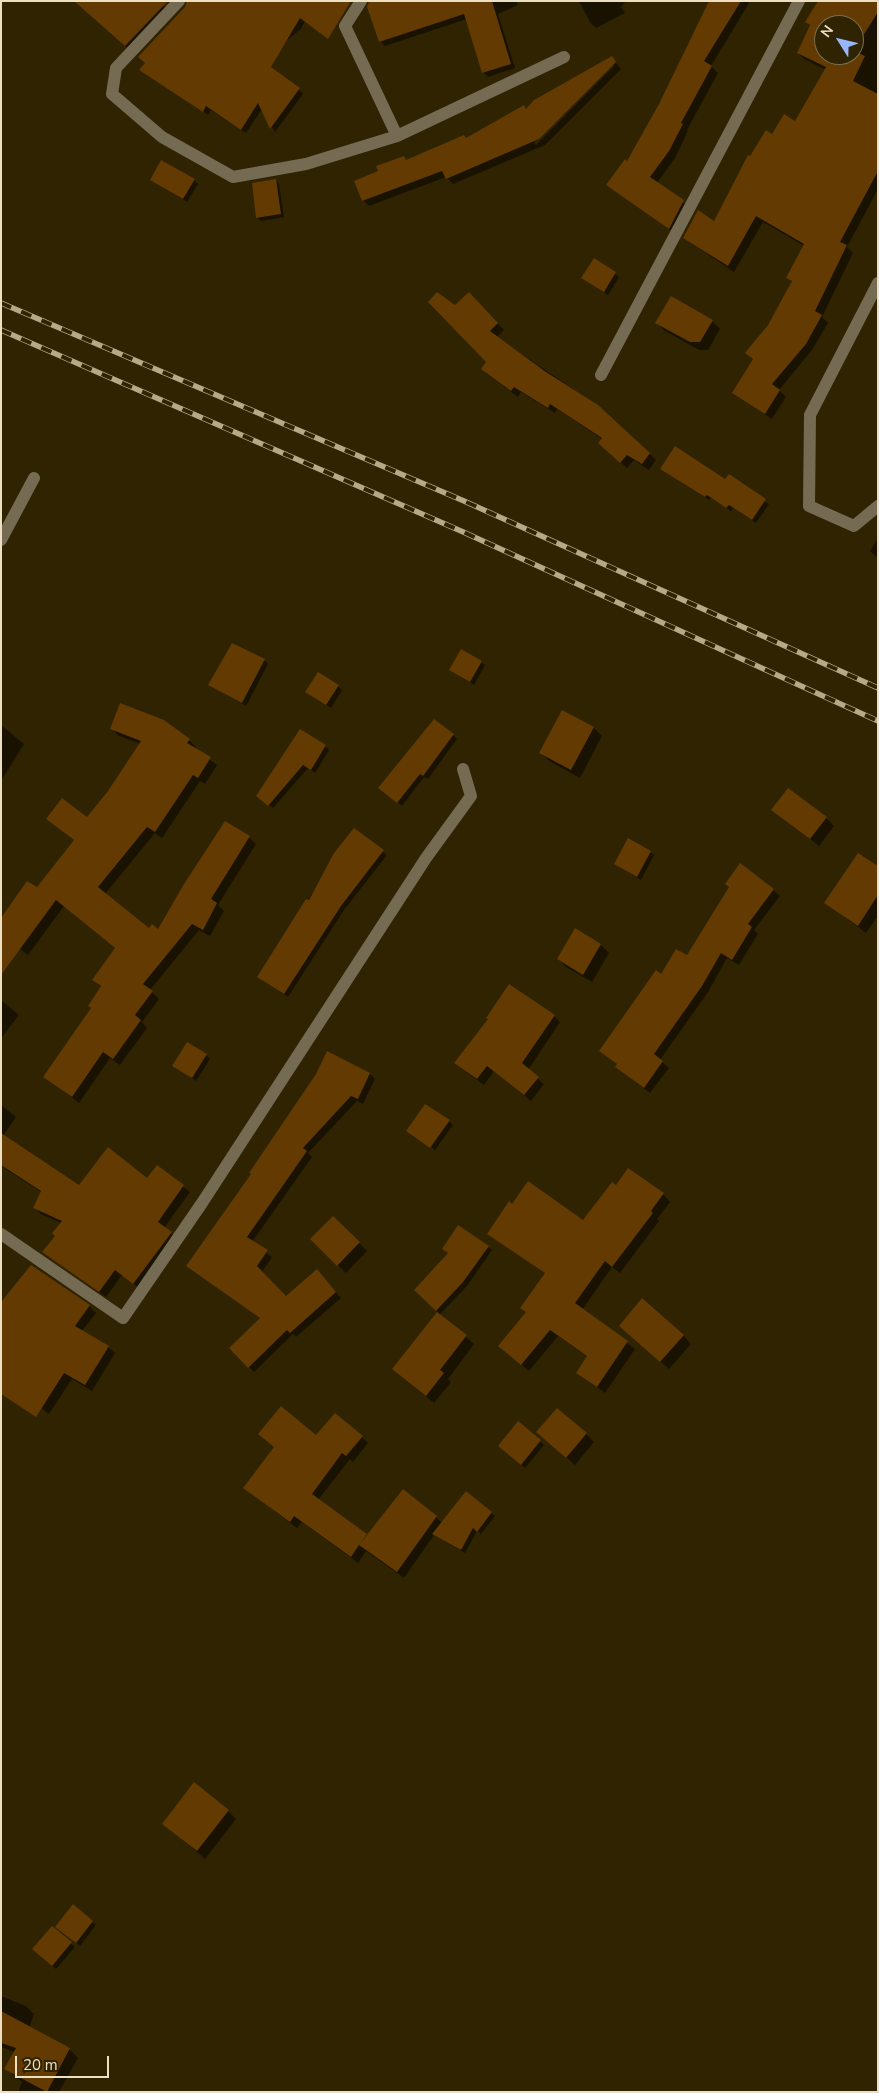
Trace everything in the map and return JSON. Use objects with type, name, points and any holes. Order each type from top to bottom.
[{"type":"street","points":[[179,1],[116,68],[112,94],[162,137],[233,177],[306,164],[397,136],[564,57]]},
{"type":"street","points":[[361,1],[345,26],[397,136]]},
{"type":"street","points":[[601,374],[799,1]]},
{"type":"street","points":[[878,283],[810,415],[809,506],[854,526],[878,506]]},
{"type":"street","points":[[1,540],[34,478]]},
{"type":"street","points":[[3,1240],[122,1318],[202,1203],[426,858],[471,796],[463,769]]},
{"type":"building","points":[[74,1],[168,1],[125,46]]},
{"type":"building","points":[[187,1],[351,1],[328,39],[300,18],[271,67],[300,88],[270,129],[258,103],[241,130],[206,106],[203,112],[139,70],[145,63],[138,57],[185,7]]},
{"type":"building","points":[[369,1],[492,1],[511,64],[482,73],[464,14],[379,42],[367,7]]},
{"type":"building","points":[[709,1],[741,1],[704,61],[712,66],[681,123],[683,124],[669,151],[650,177],[684,200],[669,229],[606,185],[625,159],[627,161],[659,104]]},
{"type":"building","points":[[818,1],[878,1],[878,12],[864,34],[864,15],[814,15],[814,61],[797,53],[810,25],[805,22]]},
{"type":"building","points":[[612,56],[616,62],[539,139],[446,179],[442,171],[362,201],[354,181],[378,171],[376,166],[404,156],[406,160],[464,135],[466,138],[524,105],[526,109],[534,100]]},
{"type":"building","points":[[822,65],[861,65],[853,81],[878,94],[878,171],[840,242],[847,245],[815,311],[822,315],[806,344],[772,384],[780,390],[765,414],[732,393],[753,359],[745,353],[768,325],[792,281],[786,278],[804,244],[756,216],[728,266],[683,238],[698,210],[714,221],[748,155],[750,156],[766,130],[772,134],[784,114],[795,121],[826,67]]},
{"type":"building","points":[[161,160],[195,179],[183,199],[150,180]]},
{"type":"building","points":[[276,179],[281,214],[256,218],[252,183]]},
{"type":"building","points":[[594,258],[616,272],[604,292],[581,278]]},
{"type":"building","points":[[437,292],[455,305],[469,292],[498,323],[490,331],[546,372],[598,405],[650,453],[642,464],[627,455],[620,463],[598,443],[602,438],[550,404],[548,408],[514,387],[511,391],[481,369],[486,362],[428,302]]},
{"type":"building","points":[[671,296],[713,320],[700,342],[690,342],[655,323]]},
{"type":"building","points":[[675,446],[725,479],[729,474],[766,499],[752,520],[729,505],[726,508],[707,495],[705,497],[660,469]]},
{"type":"building","points":[[232,643],[265,659],[242,703],[208,685]]},
{"type":"building","points":[[461,649],[482,661],[470,682],[449,670]]},
{"type":"building","points":[[318,672],[339,685],[326,705],[305,692]]},
{"type":"building","points":[[120,703],[164,720],[190,739],[187,743],[211,757],[198,778],[193,775],[155,832],[147,827],[98,887],[149,928],[152,924],[158,929],[184,884],[225,821],[250,836],[211,899],[217,903],[203,930],[192,924],[143,984],[153,991],[135,1015],[141,1020],[113,1059],[103,1052],[72,1097],[43,1077],[91,1008],[88,1006],[101,986],[92,980],[115,948],[56,900],[1,975],[1,918],[27,881],[37,887],[74,840],[46,819],[62,798],[87,817],[108,791],[141,741],[110,729]]},
{"type":"building","points":[[562,710],[594,727],[571,770],[539,753]]},
{"type":"building","points":[[434,719],[454,734],[423,776],[420,774],[397,803],[378,788]]},
{"type":"building","points":[[300,729],[326,745],[311,770],[303,765],[268,806],[256,796]]},
{"type":"building","points":[[788,788],[827,817],[810,839],[771,810]]},
{"type":"building","points":[[354,828],[384,850],[341,906],[284,994],[257,977],[306,899],[309,900],[334,853]]},
{"type":"building","points":[[628,838],[651,851],[637,877],[614,864]]},
{"type":"building","points":[[858,853],[878,866],[878,895],[858,926],[824,903]]},
{"type":"building","points":[[740,863],[774,889],[748,924],[752,927],[732,960],[721,953],[702,986],[654,1054],[663,1061],[644,1088],[615,1067],[617,1064],[599,1051],[656,970],[661,974],[676,949],[687,955],[729,887],[725,884]]},
{"type":"building","points":[[575,928],[601,944],[583,975],[557,959]]},
{"type":"building","points":[[509,984],[555,1015],[522,1063],[539,1077],[524,1095],[487,1066],[477,1079],[454,1063],[488,1019],[486,1018]]},
{"type":"building","points":[[187,1042],[207,1054],[192,1078],[172,1066]]},
{"type":"building","points":[[327,1051],[370,1073],[358,1099],[351,1096],[303,1148],[307,1151],[247,1237],[268,1250],[257,1266],[286,1296],[317,1269],[336,1292],[290,1333],[287,1330],[248,1368],[229,1348],[260,1318],[186,1266],[251,1174],[249,1173],[316,1074]]},
{"type":"building","points":[[425,1104],[450,1120],[430,1148],[406,1131]]},
{"type":"building","points":[[1,1133],[79,1185],[108,1147],[147,1178],[157,1165],[184,1185],[158,1222],[172,1232],[133,1284],[115,1270],[99,1292],[42,1252],[55,1236],[52,1233],[62,1221],[33,1208],[41,1191],[1,1165]]},
{"type":"building","points":[[628,1168],[664,1193],[651,1211],[653,1213],[612,1267],[605,1261],[575,1303],[628,1341],[597,1387],[576,1373],[587,1356],[550,1330],[521,1365],[498,1346],[526,1312],[520,1308],[545,1273],[487,1234],[509,1201],[512,1204],[528,1181],[583,1220],[612,1182],[616,1185]]},
{"type":"building","points":[[333,1216],[360,1242],[337,1266],[310,1239]]},
{"type":"building","points":[[458,1225],[489,1246],[463,1282],[436,1311],[414,1290],[448,1253],[442,1249]]},
{"type":"building","points":[[31,1265],[90,1305],[75,1326],[109,1346],[85,1385],[64,1373],[36,1417],[1,1394],[1,1302]]},
{"type":"building","points":[[642,1298],[684,1335],[660,1362],[619,1326]]},
{"type":"building","points":[[437,1312],[467,1335],[440,1370],[444,1373],[426,1396],[392,1369]]},
{"type":"building","points":[[281,1406],[316,1435],[335,1413],[363,1436],[346,1456],[342,1453],[312,1494],[367,1534],[351,1557],[294,1516],[290,1522],[243,1488],[274,1447],[258,1434]]},
{"type":"building","points":[[557,1408],[587,1433],[566,1458],[536,1432]]},
{"type":"building","points":[[518,1421],[541,1440],[521,1465],[498,1446]]},
{"type":"building","points":[[403,1489],[437,1516],[397,1572],[359,1545]]},
{"type":"building","points":[[466,1491],[492,1512],[477,1532],[473,1528],[461,1550],[432,1534]]},
{"type":"building","points":[[194,1782],[229,1810],[197,1851],[162,1824]]},
{"type":"building","points":[[73,1904],[93,1921],[76,1943],[55,1927]]},
{"type":"building","points":[[52,1926],[72,1942],[52,1966],[32,1949]]},
{"type":"building","points":[[1,2011],[70,2048],[47,2092],[4,2069],[16,2048],[1,2043]]},
{"type":"railway","points":[[1,303],[464,501],[878,688]]},
{"type":"railway","points":[[1,330],[461,531],[878,721]]}]
